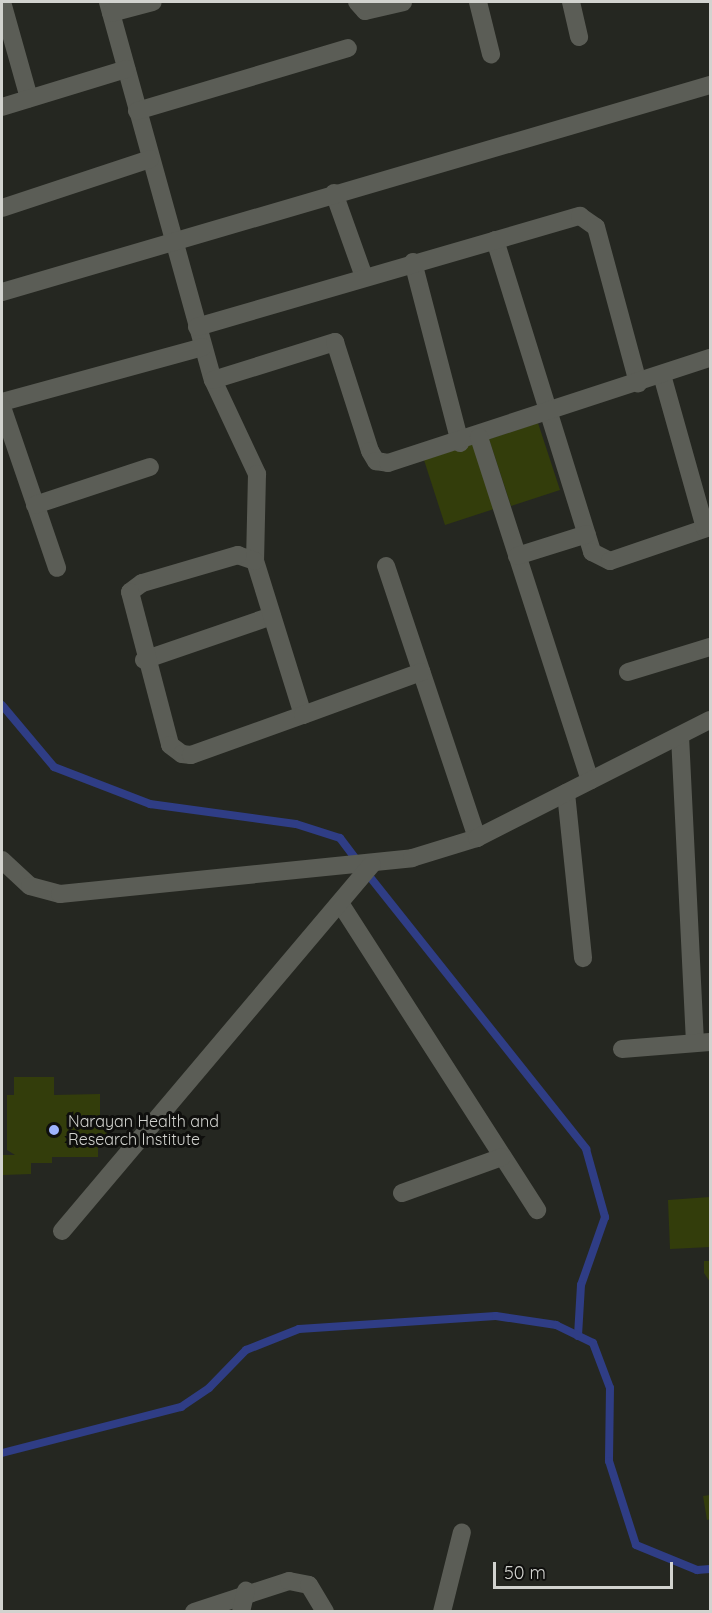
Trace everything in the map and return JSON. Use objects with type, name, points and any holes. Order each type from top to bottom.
[{"type":"street","points":[[2,2],[29,98]]},
{"type":"street","points":[[153,2],[110,7],[171,239],[213,380],[257,474],[255,561],[303,715]]},
{"type":"street","points":[[357,2],[365,11],[403,2]]},
{"type":"street","points":[[478,2],[491,54]]},
{"type":"street","points":[[571,2],[579,37]]},
{"type":"street","points":[[137,111],[348,48]]},
{"type":"street","points":[[2,107],[126,69]]},
{"type":"street","points":[[2,291],[171,239],[711,85]]},
{"type":"street","points":[[2,208],[150,159]]},
{"type":"street","points":[[334,193],[364,277]]},
{"type":"street","points":[[198,327],[413,262],[580,216],[590,220],[638,383]]},
{"type":"street","points":[[495,240],[592,552],[610,561],[708,527],[662,375]]},
{"type":"street","points":[[413,262],[460,443]]},
{"type":"street","points":[[213,380],[335,342],[376,461],[398,461],[479,437],[711,358]]},
{"type":"street","points":[[57,568],[2,404],[203,347]]},
{"type":"street","points":[[479,437],[590,781]]},
{"type":"street","points":[[34,505],[150,467]]},
{"type":"street","points":[[517,556],[587,534]]},
{"type":"street","points":[[255,561],[238,555],[135,586],[129,599],[144,660],[176,752],[191,755],[421,672]]},
{"type":"street","points":[[386,566],[477,838]]},
{"type":"street","points":[[144,660],[272,616]]},
{"type":"street","points":[[628,672],[711,647]]},
{"type":"street","points":[[2,860],[30,886],[60,894],[372,864],[477,838],[711,720]]},
{"type":"street","points":[[622,1049],[703,1042],[680,736]]},
{"type":"street","points":[[566,793],[583,958]]},
{"type":"street","points":[[62,1231],[372,864]]},
{"type":"street","points":[[340,903],[537,1210]]},
{"type":"street","points":[[402,1193],[502,1157]]},
{"type":"street","points":[[442,1611],[462,1532]]},
{"type":"street","points":[[194,1611],[246,1591],[289,1581],[309,1585],[325,1611]]},
{"type":"street","points":[[241,1611],[246,1591]]},
{"type":"building","points":[[538,423],[560,490],[511,506],[489,439]]},
{"type":"building","points":[[473,444],[494,509],[445,525],[424,460]]},
{"type":"building","points":[[14,1077],[54,1077],[54,1095],[100,1094],[100,1126],[107,1126],[107,1141],[98,1141],[98,1157],[52,1157],[52,1163],[31,1163],[31,1174],[3,1175],[3,1155],[15,1155],[7,1150],[7,1095],[14,1095]]},
{"type":"building","points":[[710,1197],[710,1247],[670,1249],[668,1200]]},
{"type":"building","points":[[704,1261],[710,1261],[710,1282],[704,1273]]},
{"type":"building","points":[[710,1495],[710,1519],[707,1520],[703,1496]]},
{"type":"waterway","points":[[2,705],[54,767],[150,804],[296,824],[340,838],[359,863]]},
{"type":"waterway","points":[[366,872],[586,1149],[605,1217],[581,1285],[578,1336]]},
{"type":"waterway","points":[[2,1453],[181,1407],[209,1388],[246,1350],[299,1329],[496,1316],[556,1325],[593,1343],[610,1388],[609,1461],[636,1545],[697,1570],[710,1569]]},
{"type":"place","name":"Narayan Health and Research Institute","points":[[54,1130]]}]
